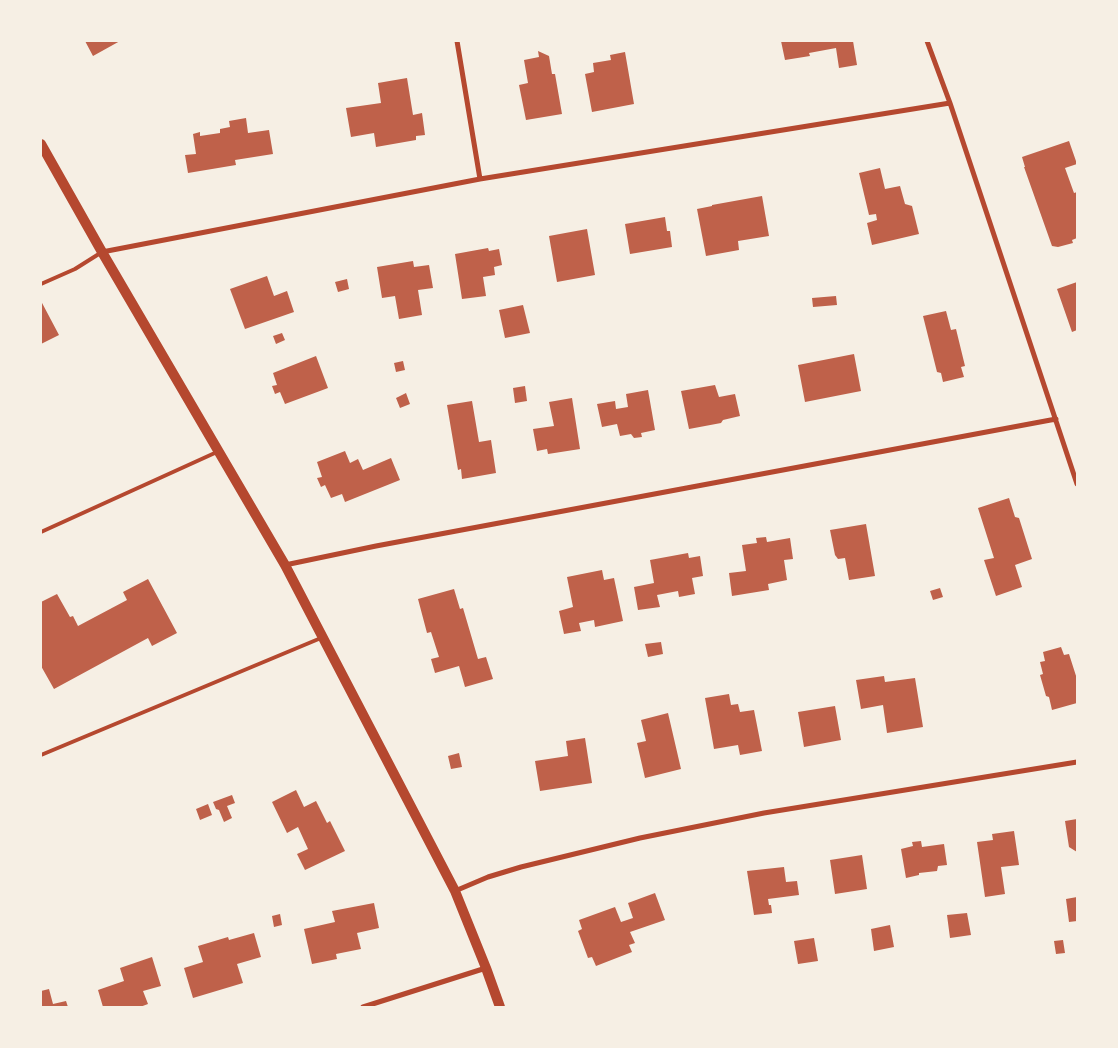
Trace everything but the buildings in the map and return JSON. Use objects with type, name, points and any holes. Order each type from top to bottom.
[{"type":"main road","points":[[41,144],[102,252],[286,565],[454,891],[500,1007]]},
{"type":"street","points":[[457,41],[480,179]]},
{"type":"street","points":[[927,41],[950,103],[1077,484]]},
{"type":"street","points":[[102,252],[480,179],[950,103]]},
{"type":"street","points":[[286,565],[386,544],[1056,419]]},
{"type":"street","points":[[454,891],[488,877],[521,867],[640,838],[764,813],[1077,762]]},
{"type":"street","points":[[363,1007],[486,968]]},
{"type":"lane","points":[[41,284],[75,269],[102,252]]},
{"type":"lane","points":[[41,532],[219,452]]},
{"type":"lane","points":[[41,755],[323,637]]}]
